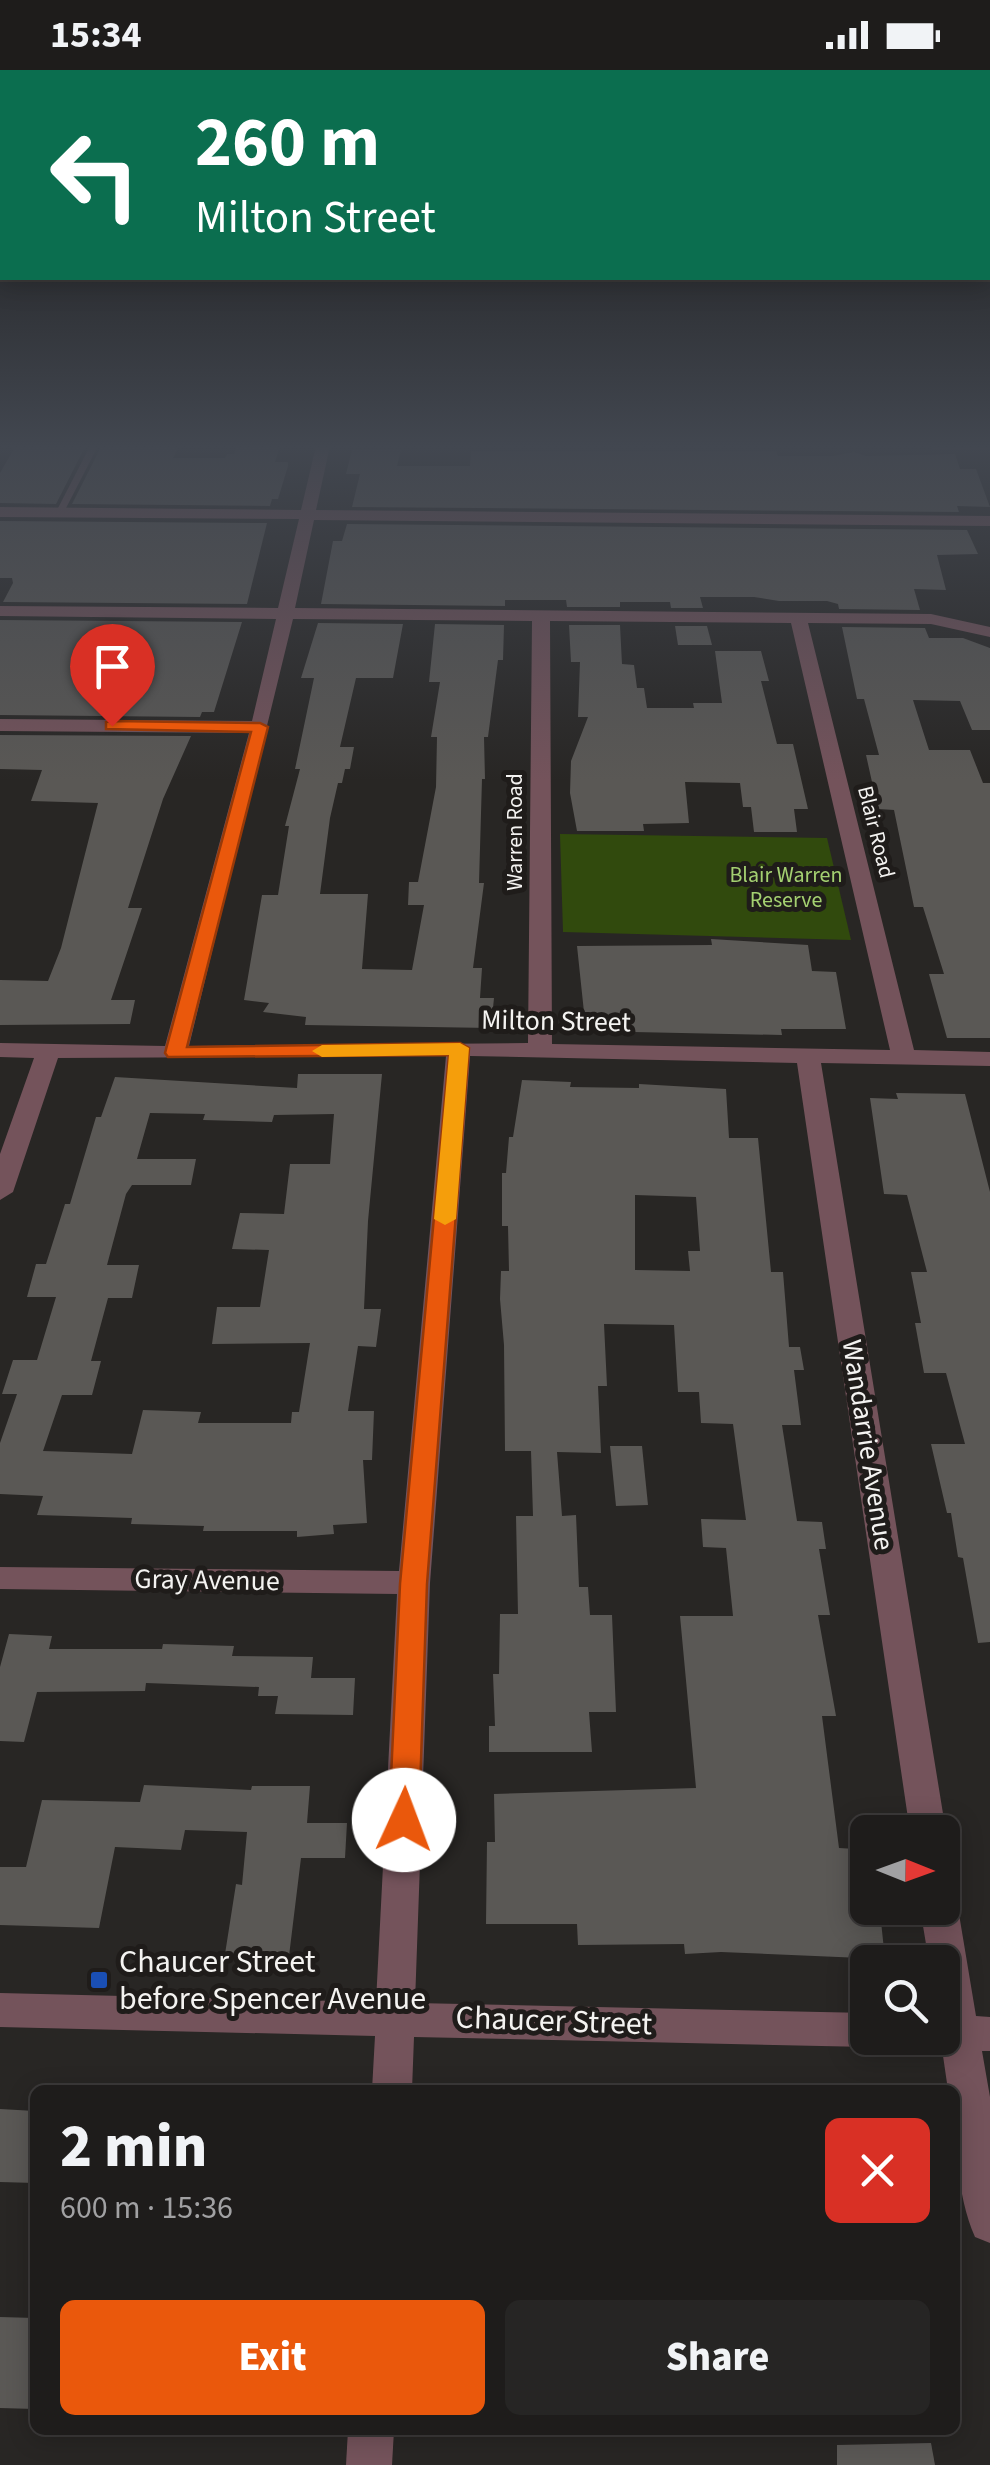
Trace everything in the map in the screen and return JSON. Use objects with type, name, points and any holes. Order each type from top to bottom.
[{"type":"street","points":[[175,1053],[260,727],[297,558]]},
{"type":"street","points":[[0,611],[798,616],[931,619],[990,632]]},
{"type":"street","name":"Warren Road","points":[[540,1050],[541,614]]},
{"type":"street","name":"Blair Road","points":[[798,616],[904,1059]]},
{"type":"street","points":[[0,724],[260,727]]},
{"type":"street","points":[[392,2085],[414,1584],[460,1048]]},
{"type":"street","name":"Milton Street","points":[[0,1050],[175,1053],[460,1048],[990,1059]]},
{"type":"street","points":[[0,1192],[48,1050]]},
{"type":"street","name":"Wandarrie Avenue","points":[[808,1057],[925,1815]]},
{"type":"street","name":"Gray Avenue","points":[[0,1578],[414,1584]]},
{"type":"street","points":[[943,1925],[964,2033],[990,2222]]},
{"type":"street","name":"Chaucer Street","points":[[0,2010],[396,2016],[850,2029]]},
{"type":"street","points":[[369,2465],[371,2435]]},
{"type":"green space","name":"Blair Warren Reserve","points":[[560,834],[827,838],[851,940],[563,932]]},
{"type":"building","points":[[0,558],[258,558],[247,604],[3,602],[13,583],[12,578],[0,578]]},
{"type":"building","points":[[330,558],[938,558],[946,590],[914,589],[920,610],[839,609],[838,604],[827,601],[754,597],[700,597],[703,608],[671,608],[670,602],[567,607],[566,600],[505,600],[505,606],[321,604]]},
{"type":"building","points":[[0,620],[242,622],[214,712],[202,712],[200,717],[0,715]]},
{"type":"building","points":[[318,623],[403,624],[393,678],[356,678],[340,747],[354,747],[350,769],[345,769],[342,783],[338,783],[320,894],[368,894],[362,969],[412,970],[424,905],[408,905],[409,882],[418,882],[436,787],[437,737],[431,737],[440,682],[429,682],[435,624],[504,625],[503,660],[498,660],[488,737],[484,737],[479,883],[484,883],[473,968],[482,968],[480,998],[494,998],[491,1028],[305,1025],[306,1017],[263,1012],[269,1003],[244,1000],[262,895],[278,895],[289,826],[285,826],[300,769],[295,769],[314,678],[301,678]]},
{"type":"building","points":[[569,625],[620,625],[622,664],[634,665],[637,688],[644,688],[647,708],[694,708],[693,703],[722,703],[715,651],[761,651],[769,681],[761,681],[777,744],[793,744],[808,809],[794,809],[797,832],[754,832],[751,807],[743,807],[740,783],[685,782],[689,823],[643,824],[644,831],[577,831],[570,793],[571,761],[588,717],[578,717],[580,662],[571,662]]},
{"type":"building","points":[[675,626],[707,626],[712,645],[678,645]]},
{"type":"building","points":[[842,627],[925,628],[929,638],[963,638],[990,648],[990,730],[972,730],[960,701],[913,700],[929,750],[970,750],[983,783],[990,783],[990,1038],[947,1038],[929,974],[944,974],[923,907],[914,907],[894,810],[878,809],[866,755],[879,755],[864,699],[857,699]]},
{"type":"building","points":[[0,735],[191,736],[163,799],[128,908],[142,908],[111,1000],[135,1000],[130,1024],[0,1025],[0,980],[48,981],[61,948],[98,803],[31,801],[42,770],[0,769]]},
{"type":"building","points":[[711,939],[808,945],[812,971],[836,972],[846,1029],[781,1029],[782,1035],[586,1031],[577,946],[712,945]]},
{"type":"building","points":[[298,1074],[382,1074],[364,1309],[381,1309],[376,1347],[358,1346],[348,1411],[374,1411],[372,1460],[363,1460],[367,1523],[333,1525],[334,1534],[297,1537],[297,1531],[203,1531],[204,1526],[131,1524],[132,1518],[37,1515],[43,1496],[0,1494],[0,1443],[17,1394],[2,1394],[13,1360],[37,1360],[56,1297],[27,1297],[36,1264],[46,1264],[65,1204],[70,1204],[96,1117],[101,1117],[115,1077],[297,1088]],"holes":[[[150,1113],[205,1114],[203,1120],[272,1122],[274,1115],[334,1114],[330,1164],[290,1164],[284,1214],[240,1213],[232,1249],[269,1250],[260,1307],[217,1307],[212,1344],[310,1343],[299,1412],[292,1412],[291,1423],[198,1423],[201,1412],[143,1410],[132,1454],[43,1451],[62,1395],[92,1395],[101,1361],[91,1361],[108,1298],[132,1298],[139,1265],[107,1265],[126,1194],[132,1185],[191,1185],[196,1159],[137,1159]]]},
{"type":"building","points":[[522,1080],[571,1082],[570,1087],[639,1088],[639,1084],[726,1089],[729,1138],[758,1138],[771,1272],[783,1272],[789,1347],[800,1347],[804,1370],[794,1370],[801,1425],[782,1425],[797,1521],[822,1522],[826,1549],[819,1549],[830,1615],[818,1615],[836,1716],[822,1716],[839,1848],[850,1849],[850,1925],[881,1925],[884,1945],[850,1945],[850,1958],[685,1954],[684,1944],[578,1945],[577,1924],[486,1924],[487,1842],[495,1842],[494,1794],[696,1788],[680,1616],[733,1616],[726,1548],[703,1547],[701,1519],[746,1520],[733,1424],[701,1423],[699,1392],[678,1392],[674,1325],[604,1324],[607,1386],[598,1386],[601,1453],[557,1452],[562,1516],[576,1515],[579,1587],[588,1587],[590,1615],[612,1615],[616,1712],[589,1712],[592,1752],[489,1752],[489,1726],[495,1726],[493,1674],[499,1674],[500,1614],[518,1614],[516,1516],[533,1516],[531,1451],[505,1451],[500,1299],[501,1271],[509,1271],[508,1226],[502,1226],[502,1173],[506,1173],[509,1137],[513,1137]],"holes":[[[635,1195],[696,1197],[700,1251],[688,1251],[690,1271],[635,1270]]]},
{"type":"building","points":[[896,1093],[965,1094],[990,1192],[990,1642],[978,1643],[963,1558],[958,1557],[951,1513],[947,1513],[931,1444],[965,1444],[946,1373],[924,1373],[915,1323],[921,1323],[911,1272],[927,1272],[907,1195],[884,1194],[870,1098],[898,1099]]},
{"type":"building","points":[[610,1446],[642,1446],[648,1505],[616,1506]]},
{"type":"building","points":[[9,1634],[52,1636],[49,1649],[162,1649],[163,1644],[234,1646],[232,1656],[313,1657],[311,1678],[355,1678],[353,1715],[275,1714],[278,1696],[258,1696],[259,1687],[146,1683],[145,1691],[37,1692],[24,1742],[0,1741],[0,1667]]},
{"type":"building","points":[[144,1785],[251,1790],[252,1786],[310,1786],[307,1823],[347,1823],[345,1858],[301,1858],[289,1956],[225,1954],[236,1884],[242,1885],[247,1832],[185,1830],[181,1850],[115,1847],[99,1928],[0,1925],[0,1867],[26,1867],[42,1800],[140,1802]]},
{"type":"building","points":[[0,2109],[30,2111],[30,2183],[0,2182]]},
{"type":"building","points":[[0,2317],[30,2318],[30,2409],[0,2408]]},
{"type":"building","points":[[931,2443],[935,2465],[837,2465],[837,2445]]},
{"type":"slow traffic","points":[[322,1051],[460,1048],[445,1219]]},
{"type":"place","name":"Chaucer Street before Spencer Avenue","points":[[99,1980]]},
{"type":"route","points":[[112,726],[260,727],[175,1053],[460,1048],[414,1584],[404,1820]]}]
